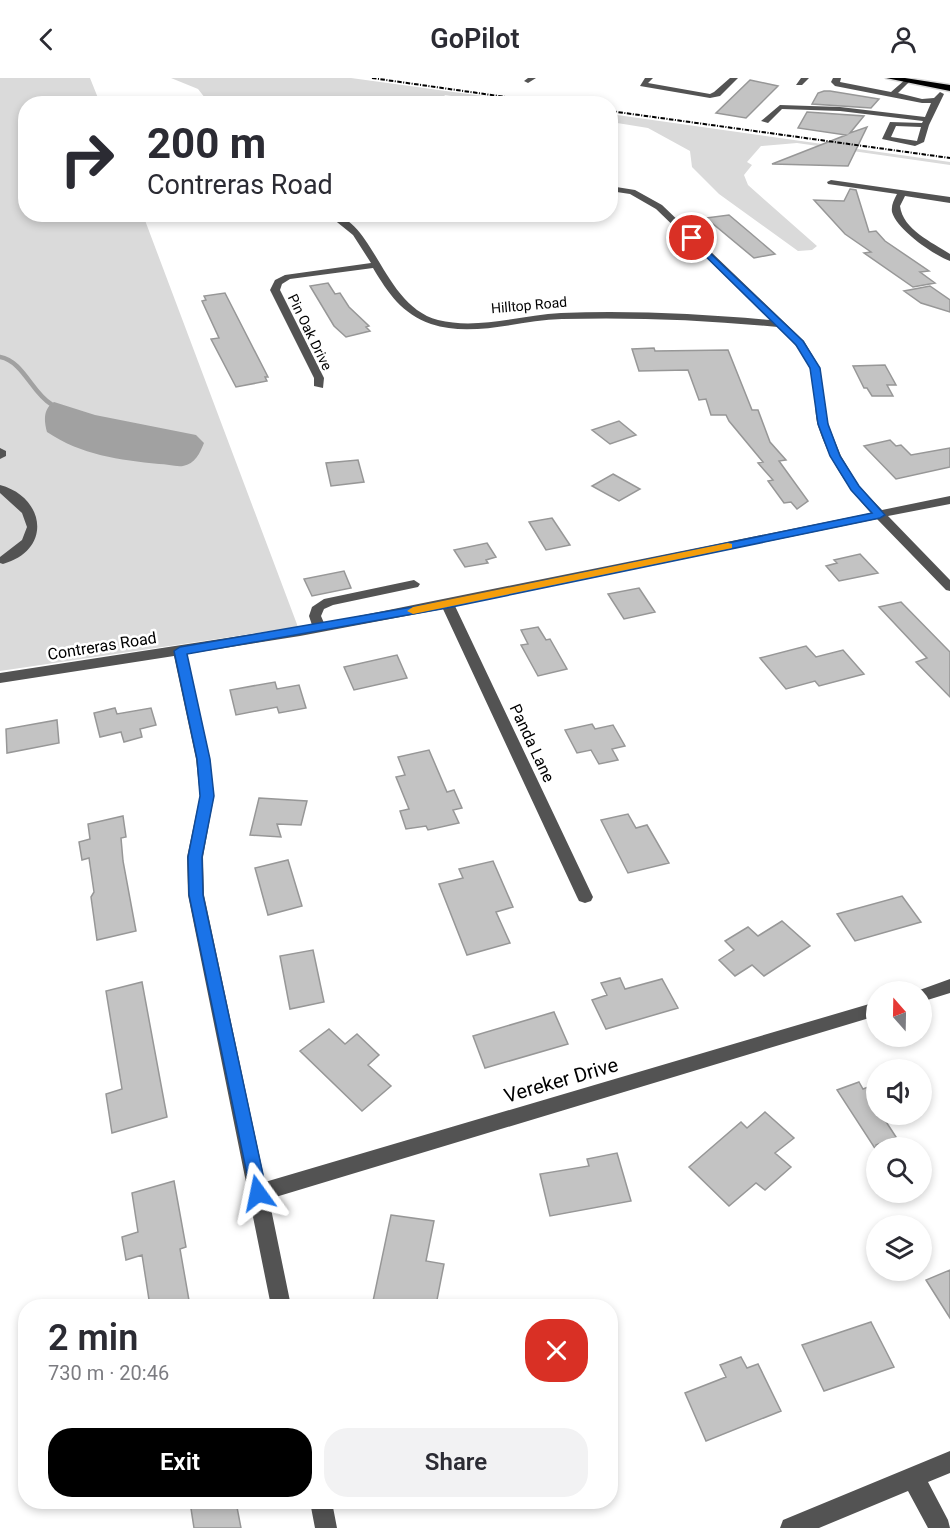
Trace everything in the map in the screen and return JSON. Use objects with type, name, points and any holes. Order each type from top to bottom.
[{"type":"highway","points":[[890,78],[947,87]]},
{"type":"street","points":[[649,78],[643,84],[703,96],[717,94],[734,78]]},
{"type":"street","points":[[837,78],[835,82],[838,84],[922,101],[937,98],[950,99]]},
{"type":"street","points":[[893,94],[906,81]]},
{"type":"street","points":[[926,122],[893,124],[886,139],[915,144],[920,142],[937,98],[947,87]]},
{"type":"street","points":[[765,121],[780,107],[840,109],[926,122]]},
{"type":"street","points":[[831,182],[950,200]]},
{"type":"street","points":[[618,189],[632,192],[659,207],[800,343],[815,368],[822,418],[835,456],[854,488],[950,587]]},
{"type":"street","points":[[902,193],[896,206],[897,217],[908,230],[950,258]]},
{"type":"street","name":"Hilltop Road","points":[[342,222],[359,238],[404,305],[417,315],[436,323],[482,325],[561,316],[720,318],[780,324]]},
{"type":"street","name":"Pin Oak Drive","points":[[319,386],[319,378],[275,291],[278,282],[288,277],[375,265]]},
{"type":"street","points":[[0,451],[0,456]]},
{"type":"street","points":[[0,488],[27,508],[33,519],[32,536],[25,545],[3,560]]},
{"type":"street","name":"Contreras Road","points":[[0,678],[320,628],[950,500]]},
{"type":"street","points":[[320,628],[315,616],[318,607],[329,602],[414,584]]},
{"type":"street","name":"Panda Lane","points":[[447,604],[585,897]]},
{"type":"street","points":[[180,651],[203,759],[207,796],[195,857],[196,895],[280,1299]]},
{"type":"street","points":[[932,992],[950,986]]},
{"type":"street","name":"Vereker Drive","points":[[258,1193],[866,1012]]},
{"type":"street","points":[[791,1528],[950,1462]]},
{"type":"street","points":[[913,1477],[940,1528]]},
{"type":"street","points":[[322,1509],[326,1528]]},
{"type":"shaded area","points":[[0,78],[90,78],[97,96],[18,96],[18,222],[146,222],[298,627],[0,671]]},
{"type":"shaded area","points":[[171,78],[351,78],[483,96],[204,96],[198,89]]},
{"type":"shaded area","points":[[618,115],[950,162],[950,165],[797,143],[761,146],[747,162],[752,165],[744,175],[748,185],[817,246],[812,250],[798,251],[719,194],[692,167],[690,151],[648,128],[618,123]]},
{"type":"shaded area","points":[[54,402],[95,415],[196,435],[204,443],[194,460],[183,466],[130,461],[101,455],[73,446],[47,432],[45,415]]},
{"type":"building","points":[[750,80],[778,86],[746,118],[716,113]]},
{"type":"building","points":[[824,91],[879,99],[871,108],[812,104],[818,93]]},
{"type":"building","points":[[807,112],[864,116],[850,133],[867,127],[848,166],[772,164],[846,135],[798,128]]},
{"type":"building","points":[[850,189],[856,190],[869,232],[876,231],[885,241],[929,271],[920,272],[935,283],[913,287],[864,253],[871,252],[845,234],[814,200],[844,201]]},
{"type":"building","points":[[729,215],[775,254],[754,258],[706,218]]},
{"type":"building","points":[[328,283],[335,294],[340,293],[349,307],[369,326],[366,327],[370,331],[346,337],[334,326],[310,286]]},
{"type":"building","points":[[930,286],[950,300],[950,312],[921,303],[904,291]]},
{"type":"building","points":[[225,293],[268,377],[265,377],[267,381],[236,387],[211,339],[219,338],[202,301],[206,300],[204,296]]},
{"type":"building","points":[[654,348],[655,351],[728,350],[752,410],[758,410],[770,442],[786,460],[779,461],[808,501],[797,509],[791,502],[784,503],[768,481],[773,480],[758,463],[763,462],[726,415],[711,415],[706,399],[699,400],[688,370],[639,371],[632,349]]},
{"type":"building","points":[[885,365],[896,385],[887,385],[893,396],[872,396],[867,388],[864,388],[853,366]]},
{"type":"building","points":[[619,421],[636,435],[610,444],[592,430]]},
{"type":"building","points":[[890,440],[896,446],[901,445],[911,455],[950,448],[950,467],[896,479],[864,446]]},
{"type":"building","points":[[358,460],[364,482],[331,486],[326,463]]},
{"type":"building","points":[[613,474],[640,489],[619,501],[592,486]]},
{"type":"building","points":[[552,518],[570,545],[546,550],[529,522]]},
{"type":"building","points":[[487,543],[496,557],[486,560],[488,563],[465,567],[454,550]]},
{"type":"building","points":[[860,554],[878,573],[839,581],[826,566],[837,563],[834,560]]},
{"type":"building","points":[[344,571],[351,588],[312,596],[304,579]]},
{"type":"building","points":[[639,588],[655,612],[624,619],[608,594]]},
{"type":"building","points":[[901,602],[950,652],[950,697],[916,662],[927,658],[879,607]]},
{"type":"building","points":[[538,627],[546,640],[550,639],[567,669],[538,676],[521,645],[528,644],[521,630]]},
{"type":"building","points":[[806,646],[816,657],[843,650],[864,674],[819,686],[815,681],[786,689],[760,658]]},
{"type":"building","points":[[397,655],[407,678],[354,690],[344,667]]},
{"type":"building","points":[[275,682],[277,689],[299,685],[306,708],[279,713],[277,707],[236,715],[230,690]]},
{"type":"building","points":[[115,708],[117,714],[151,708],[156,725],[140,729],[142,737],[124,742],[121,732],[100,737],[94,713]]},
{"type":"building","points":[[57,720],[59,743],[7,753],[6,729]]},
{"type":"building","points":[[592,724],[595,729],[613,725],[625,746],[612,749],[618,760],[599,764],[591,750],[577,753],[565,730]]},
{"type":"building","points":[[429,750],[447,792],[454,790],[462,808],[453,810],[459,823],[428,830],[426,826],[406,829],[400,811],[409,809],[396,777],[405,775],[398,757]]},
{"type":"building","points":[[259,798],[307,801],[301,825],[277,824],[281,837],[250,835]]},
{"type":"building","points":[[628,814],[636,828],[647,825],[669,863],[628,873],[601,820]]},
{"type":"building","points":[[123,816],[126,837],[121,838],[123,861],[136,931],[97,940],[89,858],[82,860],[79,842],[90,839],[88,824]]},
{"type":"building","points":[[288,860],[302,906],[268,915],[255,868]]},
{"type":"building","points":[[493,861],[513,907],[496,912],[510,943],[467,955],[439,884],[463,878],[459,869]]},
{"type":"building","points":[[902,896],[921,922],[855,941],[837,914]]},
{"type":"building","points":[[782,921],[810,946],[764,976],[752,965],[735,976],[719,960],[734,950],[725,941],[748,927],[758,936]]},
{"type":"building","points":[[313,950],[324,1002],[290,1009],[280,956]]},
{"type":"building","points":[[620,978],[625,989],[662,979],[678,1008],[606,1029],[592,1000],[607,995],[601,983]]},
{"type":"building","points":[[142,982],[167,1117],[112,1133],[106,1094],[122,1089],[106,991]]},
{"type":"building","points":[[554,1012],[568,1044],[485,1068],[473,1036]]},
{"type":"building","points":[[329,1029],[345,1044],[357,1034],[379,1055],[368,1065],[391,1086],[362,1111],[300,1051]]},
{"type":"building","points":[[859,1082],[863,1089],[866,1088],[866,1125],[888,1125],[896,1137],[868,1137],[837,1090]]},
{"type":"building","points":[[765,1112],[794,1138],[775,1153],[791,1167],[765,1190],[756,1183],[729,1206],[689,1167],[741,1122],[747,1128]]},
{"type":"building","points":[[617,1153],[631,1201],[550,1216],[540,1174],[589,1166],[587,1159]]},
{"type":"building","points":[[174,1181],[186,1247],[180,1249],[189,1299],[149,1299],[142,1255],[126,1260],[122,1237],[138,1232],[132,1193]]},
{"type":"building","points":[[391,1215],[434,1221],[426,1261],[444,1264],[437,1299],[373,1299]]},
{"type":"building","points":[[950,1270],[950,1318],[927,1281],[932,1281],[932,1278]]},
{"type":"building","points":[[871,1322],[894,1367],[824,1391],[802,1345]]},
{"type":"building","points":[[741,1357],[747,1368],[758,1364],[781,1411],[706,1441],[685,1393],[726,1377],[720,1365]]},
{"type":"building","points":[[191,1509],[237,1509],[241,1528],[194,1528]]},
{"type":"waterway","points":[[0,357],[15,364],[38,393],[51,404]]},
{"type":"railway","points":[[372,78],[499,96]]},
{"type":"railway","points":[[618,112],[950,158]]},
{"type":"slow traffic","points":[[413,611],[728,546]]},
{"type":"route","points":[[258,1193],[196,895],[195,857],[207,796],[203,759],[180,651],[300,632],[447,604],[880,515],[854,488],[835,456],[823,424],[815,368],[800,343],[692,238]]}]
